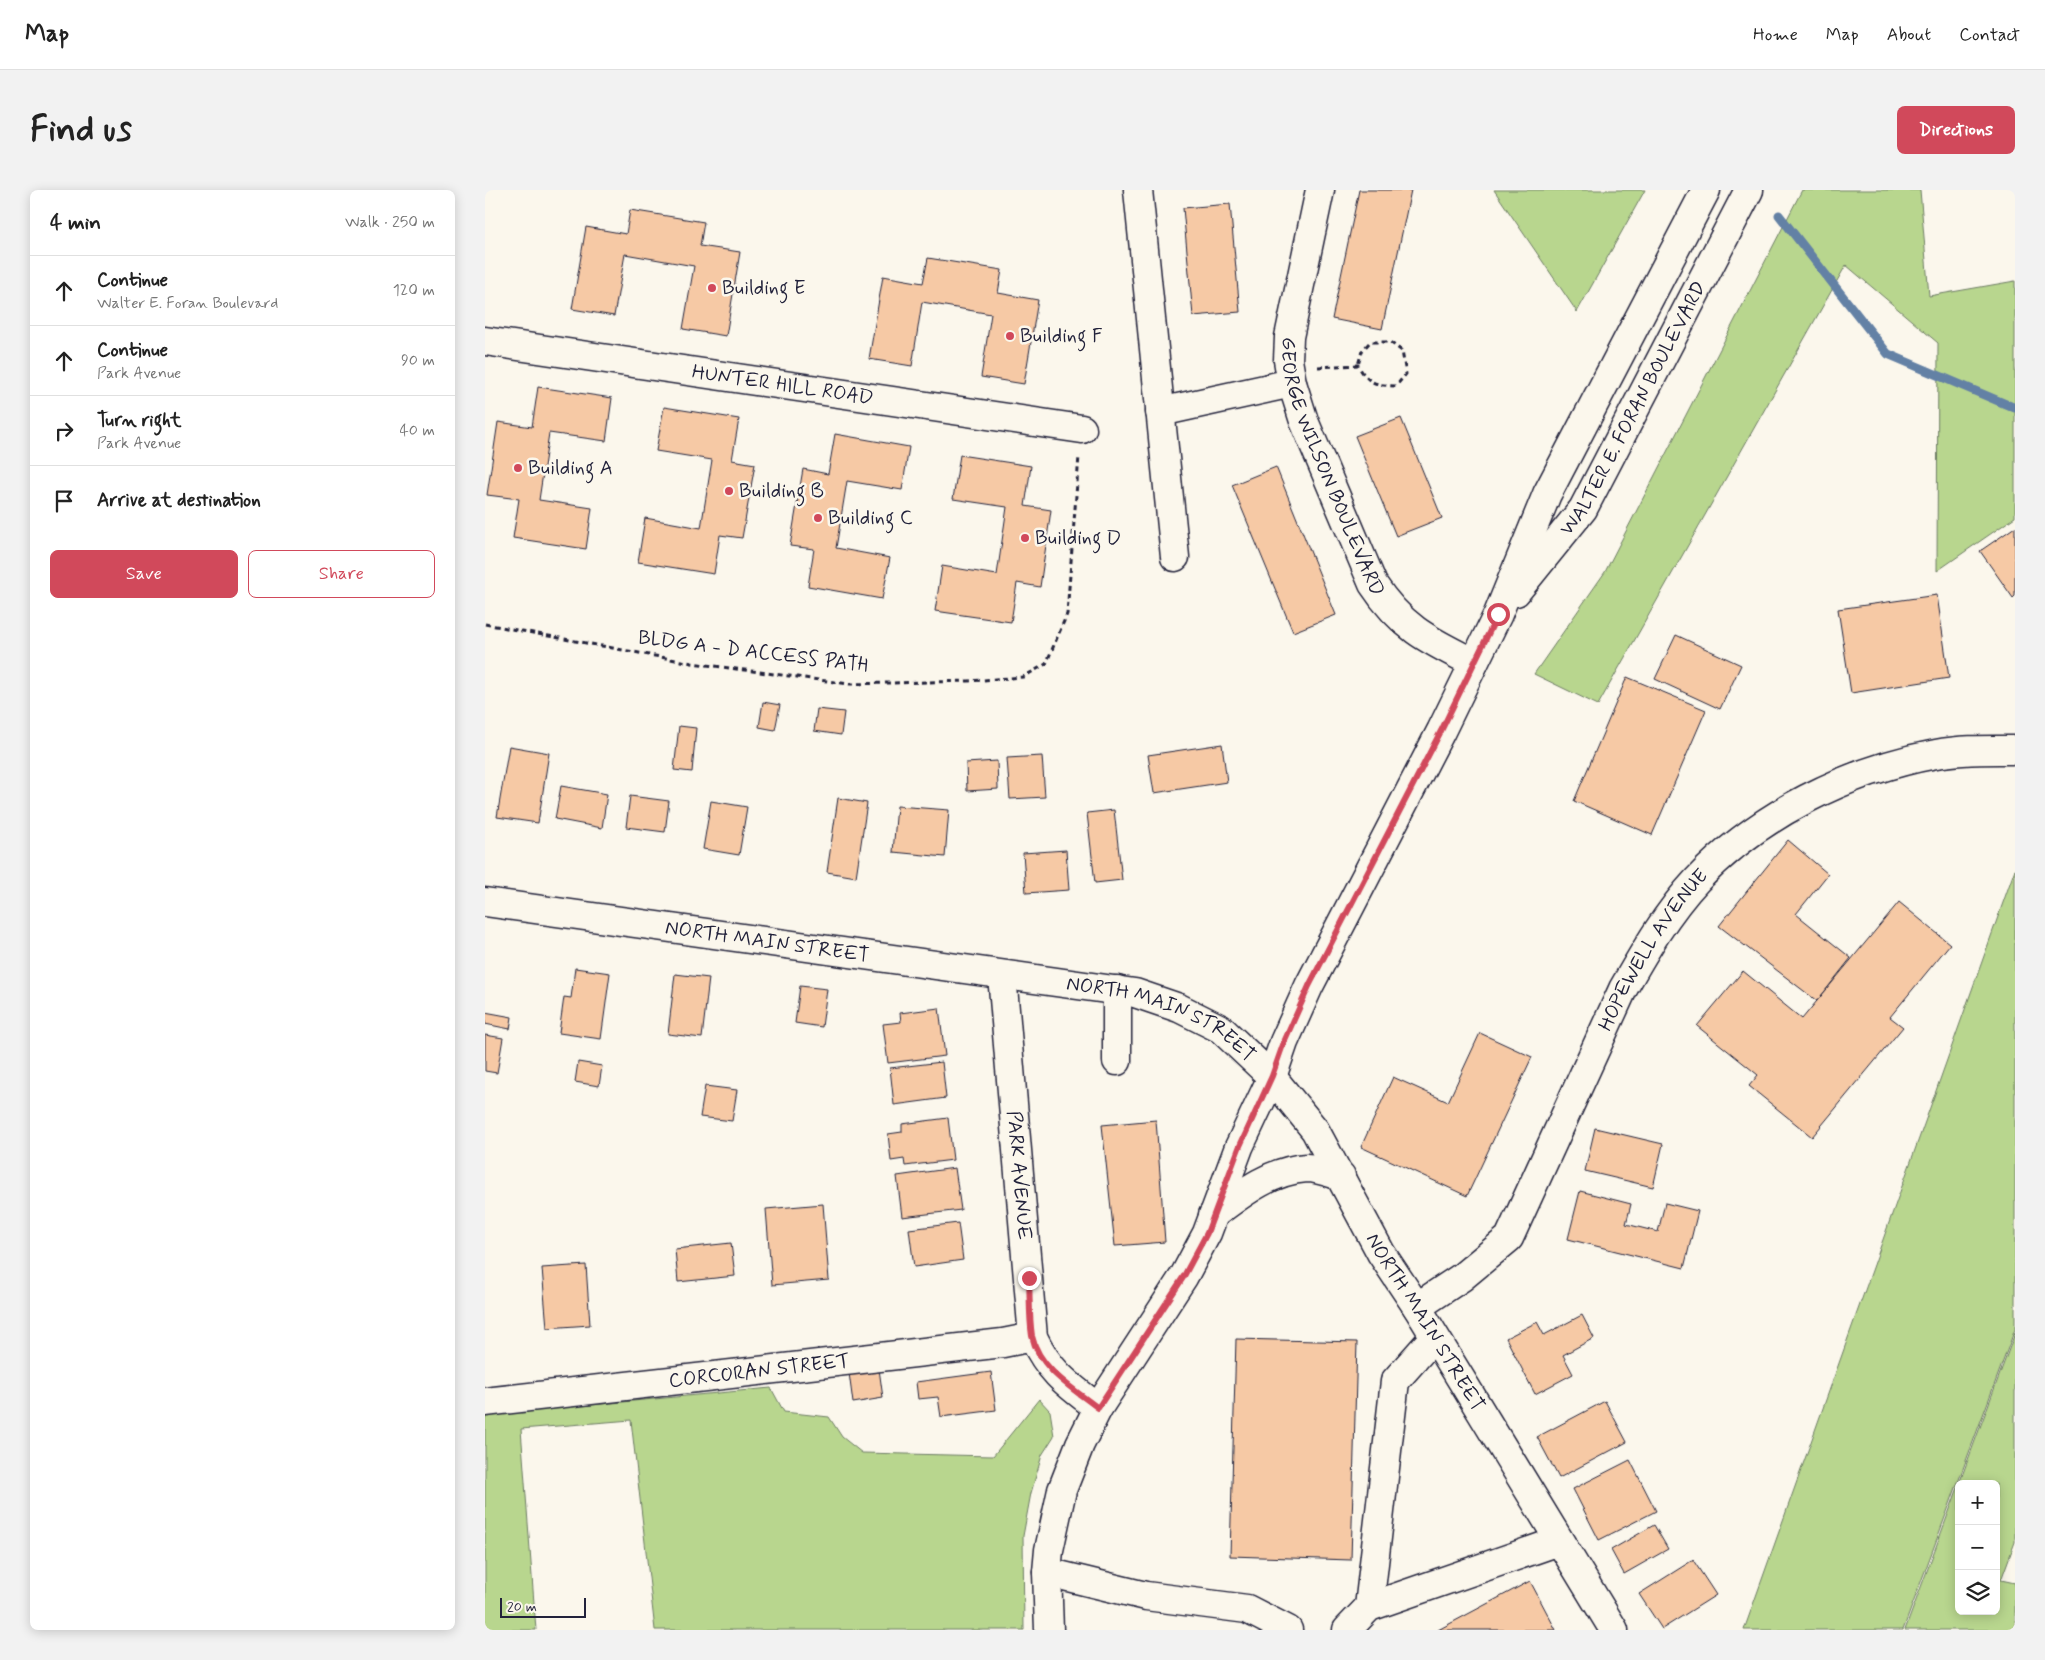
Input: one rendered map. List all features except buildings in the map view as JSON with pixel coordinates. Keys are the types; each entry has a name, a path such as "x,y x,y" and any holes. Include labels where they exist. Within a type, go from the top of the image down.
{"street":[{"path":"1138,190 1175,557"},
{"name":"GEORGE WILSON BOULEVARD","path":"1320,190 1289,337 1288,360 1302,375 1304,421 1369,575 1387,606 1407,626 1427,640 1474,663"},
{"name":"WALTER E. FORAN BOULEVARD","path":"1272,1076 1284,1042 1309,986 1441,731 1498,614 1547,494 1706,190"},
{"name":"WALTER E. FORAN BOULEVARD","path":"1498,614 1583,509 1749,190"},
{"name":"HUNTER HILL ROAD","path":"485,341 1082,430"},
{"path":"1160,412 1302,375"},
{"name":"HOPEWELL AVENUE","path":"1417,1306 1462,1276 1509,1238 1623,989 1670,914 1697,880 1767,822 1850,779 1936,754 1978,750 2015,750"},
{"name":"NORTH MAIN STREET","path":"485,902 1135,993 1179,1008 1221,1029 1272,1076 1315,1130 1381,1253 1417,1306 1614,1630"},
{"name":"PARK AVENUE","path":"1002,975 1033,1336 1042,1358 1057,1376 1098,1408"},
{"path":"1117,990 1117,1061"},
{"path":"1049,1630 1047,1572 1049,1550 1062,1490 1080,1444 1098,1408 1184,1276 1207,1233 1239,1148 1272,1076"},
{"path":"1213,1215 1249,1188 1279,1174 1308,1168 1341,1176"},
{"name":"CORCORAN STREET","path":"485,1402 1003,1343 1033,1336"},
{"path":"1369,1607 1395,1381 1434,1336"},
{"path":"1347,1630 1369,1607 1559,1541"},
{"path":"1047,1572 1145,1596 1247,1609 1288,1630"}],"path":[{"path":"1371,342 1391,342 1403,351 1406,374 1396,386 1378,385 1364,377 1358,365 1362,351 1371,342"},
{"path":"1302,375 1358,365"},
{"name":"BLDG A - D ACCESS PATH","path":"485,624 692,663 849,684 969,681 1023,677 1046,664 1067,614 1082,430"}],"green space":[{"path":"1494,190 1645,190 1577,312"},
{"path":"1802,190 1920,190 1929,296 2015,281 2015,517 1937,571 1938,343 1846,265 1598,705 1534,674 1605,572"},
{"path":"2015,869 2015,1329 1959,1480 1955,1480 1955,1490 1903,1630 1744,1630"},
{"path":"2015,1333 2015,1542 2001,1580 2015,1583 2015,1630 1905,1630 1955,1496 1955,1615 2000,1615 2000,1480 1960,1480"},
{"path":"771,1388 784,1412 829,1417 842,1437 862,1453 993,1456 1039,1399 1050,1411 1054,1436 1042,1455 1031,1493 1023,1536 1024,1630 655,1630 631,1420 521,1429 536,1630 485,1630 485,1415"}],"waterway":[{"path":"1779,215 1888,354 2015,408"}],"place":[{"name":"Building E","path":"712,288"},
{"name":"Building F","path":"1010,336"},
{"name":"Building A","path":"518,468"},
{"name":"Building B","path":"729,491"},
{"name":"Building C","path":"818,518"},
{"name":"Building D","path":"1025,538"}],"route":[{"path":"1029,1278 1033,1336 1042,1358 1057,1376 1098,1408 1184,1276 1207,1233 1239,1148 1272,1076 1284,1042 1309,986 1441,731 1498,614"}]}
